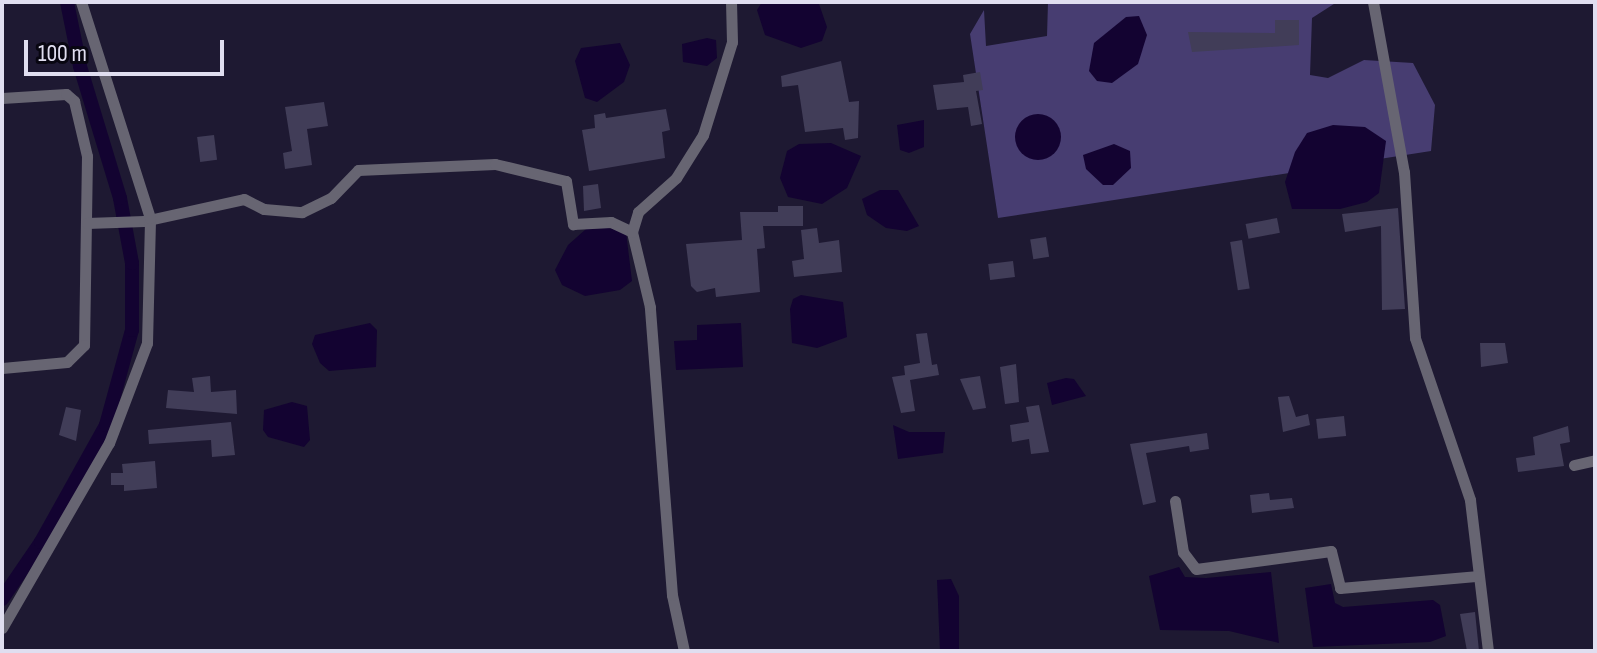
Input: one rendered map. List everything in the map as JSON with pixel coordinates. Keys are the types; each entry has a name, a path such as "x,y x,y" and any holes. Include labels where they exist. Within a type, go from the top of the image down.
{"street":[{"path":"2,628 109,443 147,343 147,219 81,2"},
{"path":"684,651 672,595 650,307 632,232 638,212 676,178 703,135 732,42 731,2"},
{"path":"1373,2 1404,172 1403,215 1415,338 1470,500 1488,651"},
{"path":"2,98 66,94 74,101 87,156 84,345 67,362 2,368"},
{"path":"87,223 147,219 244,199 264,209 302,212 331,198 358,170 495,164 566,181 573,224 611,222 632,232"},
{"path":"1574,465 1595,460"},
{"path":"1175,501 1183,552 1196,569 1331,551 1340,588 1478,576"}],"shaded area":[{"path":"762,2 819,4 827,27 822,41 801,48 765,35 757,10"},
{"path":"1048,2 1337,2 1312,18 1310,75 1328,78 1364,60 1413,63 1435,105 1431,151 998,218 970,34 984,10 986,46 1047,36"},
{"path":"1139,16 1147,35 1138,64 1112,83 1097,81 1089,71 1094,43 1126,17"},
{"path":"707,38 716,40 717,58 707,66 683,62 682,44"},
{"path":"620,43 630,65 624,82 597,102 585,98 575,61 581,48"},
{"path":"1038,114 1054,121 1061,137 1054,153 1038,160 1022,153 1015,137 1022,121"},
{"path":"924,120 924,147 909,153 900,150 897,125"},
{"path":"1333,125 1365,127 1386,141 1379,193 1367,202 1340,209 1292,209 1285,182 1295,152 1307,133"},
{"path":"831,143 861,156 847,188 822,204 788,197 780,178 787,151 799,144"},
{"path":"1114,144 1130,151 1131,168 1113,185 1103,185 1086,169 1083,155"},
{"path":"880,190 898,190 919,226 907,231 886,228 867,215 862,199"},
{"path":"608,228 626,232 632,281 620,290 585,296 562,285 555,270 568,245 586,229"},
{"path":"801,295 843,302 847,337 817,348 792,343 790,309 793,299"},
{"path":"370,323 377,330 376,367 329,371 320,363 312,344 315,335"},
{"path":"741,323 743,367 676,370 674,341 697,340 697,325"},
{"path":"1074,379 1086,396 1052,405 1047,383"},
{"path":"292,402 307,406 310,440 304,447 268,437 263,430 264,410"},
{"path":"893,425 909,432 945,432 943,453 898,459"},
{"path":"1179,567 1185,577 1271,572 1279,643 1229,631 1160,630 1149,576"},
{"path":"951,579 959,596 959,651 940,651 937,580"},
{"path":"1331,584 1335,603 1343,607 1433,600 1440,605 1446,636 1430,642 1313,647 1305,588"}],"building":[{"path":"1275,20 1299,20 1299,45 1192,52 1188,32 1275,33"},
{"path":"841,61 849,102 859,101 858,138 845,140 843,128 805,132 798,85 782,87 781,76"},
{"path":"980,72 983,90 976,91 982,124 971,126 968,107 937,110 933,85 964,82 963,75"},
{"path":"324,102 328,126 307,129 312,165 285,169 283,153 292,151 285,107"},
{"path":"666,109 670,130 662,132 665,158 589,171 582,130 595,128 594,115 605,113 606,118"},
{"path":"214,135 217,160 200,162 197,137"},
{"path":"598,184 601,208 584,211 583,186"},
{"path":"778,206 803,206 803,226 763,226 765,248 757,249 760,292 716,297 715,288 697,292 691,286 686,244 742,240 740,212 778,212"},
{"path":"1398,208 1405,309 1382,310 1381,226 1345,232 1342,214"},
{"path":"1277,218 1280,233 1248,239 1246,224"},
{"path":"817,228 819,243 839,240 842,272 794,277 792,261 804,259 801,230"},
{"path":"1046,237 1049,257 1033,259 1030,240"},
{"path":"1242,240 1250,288 1238,290 1230,242"},
{"path":"1013,261 1015,277 990,280 988,264"},
{"path":"927,333 932,365 937,364 939,375 910,380 915,411 901,413 892,377 905,375 904,366 920,363 916,334"},
{"path":"1480,343 1505,343 1508,363 1481,367"},
{"path":"1016,364 1019,402 1005,404 1000,367"},
{"path":"210,376 211,392 236,390 237,414 166,408 168,390 194,392 192,378"},
{"path":"980,376 986,408 973,410 960,379"},
{"path":"1289,396 1296,417 1308,414 1310,425 1283,432 1278,397"},
{"path":"1039,405 1049,452 1031,454 1029,439 1012,442 1010,425 1029,422 1026,407"},
{"path":"66,407 81,410 76,441 59,435"},
{"path":"1344,416 1346,436 1318,439 1316,419"},
{"path":"231,422 235,455 212,457 211,440 149,444 148,430"},
{"path":"1568,426 1570,442 1560,444 1564,466 1518,472 1516,458 1535,455 1533,437"},
{"path":"1207,433 1209,449 1190,452 1189,446 1146,453 1156,502 1143,505 1130,444"},
{"path":"155,461 157,488 124,491 124,485 111,485 111,473 123,473 122,464"},
{"path":"1269,493 1270,500 1292,498 1294,508 1252,513 1250,495"},
{"path":"1475,612 1479,651 1467,651 1460,614"}],"waterway":[{"path":"2,599 41,542 106,425 132,330 132,263 120,198 80,66 67,2"}]}
